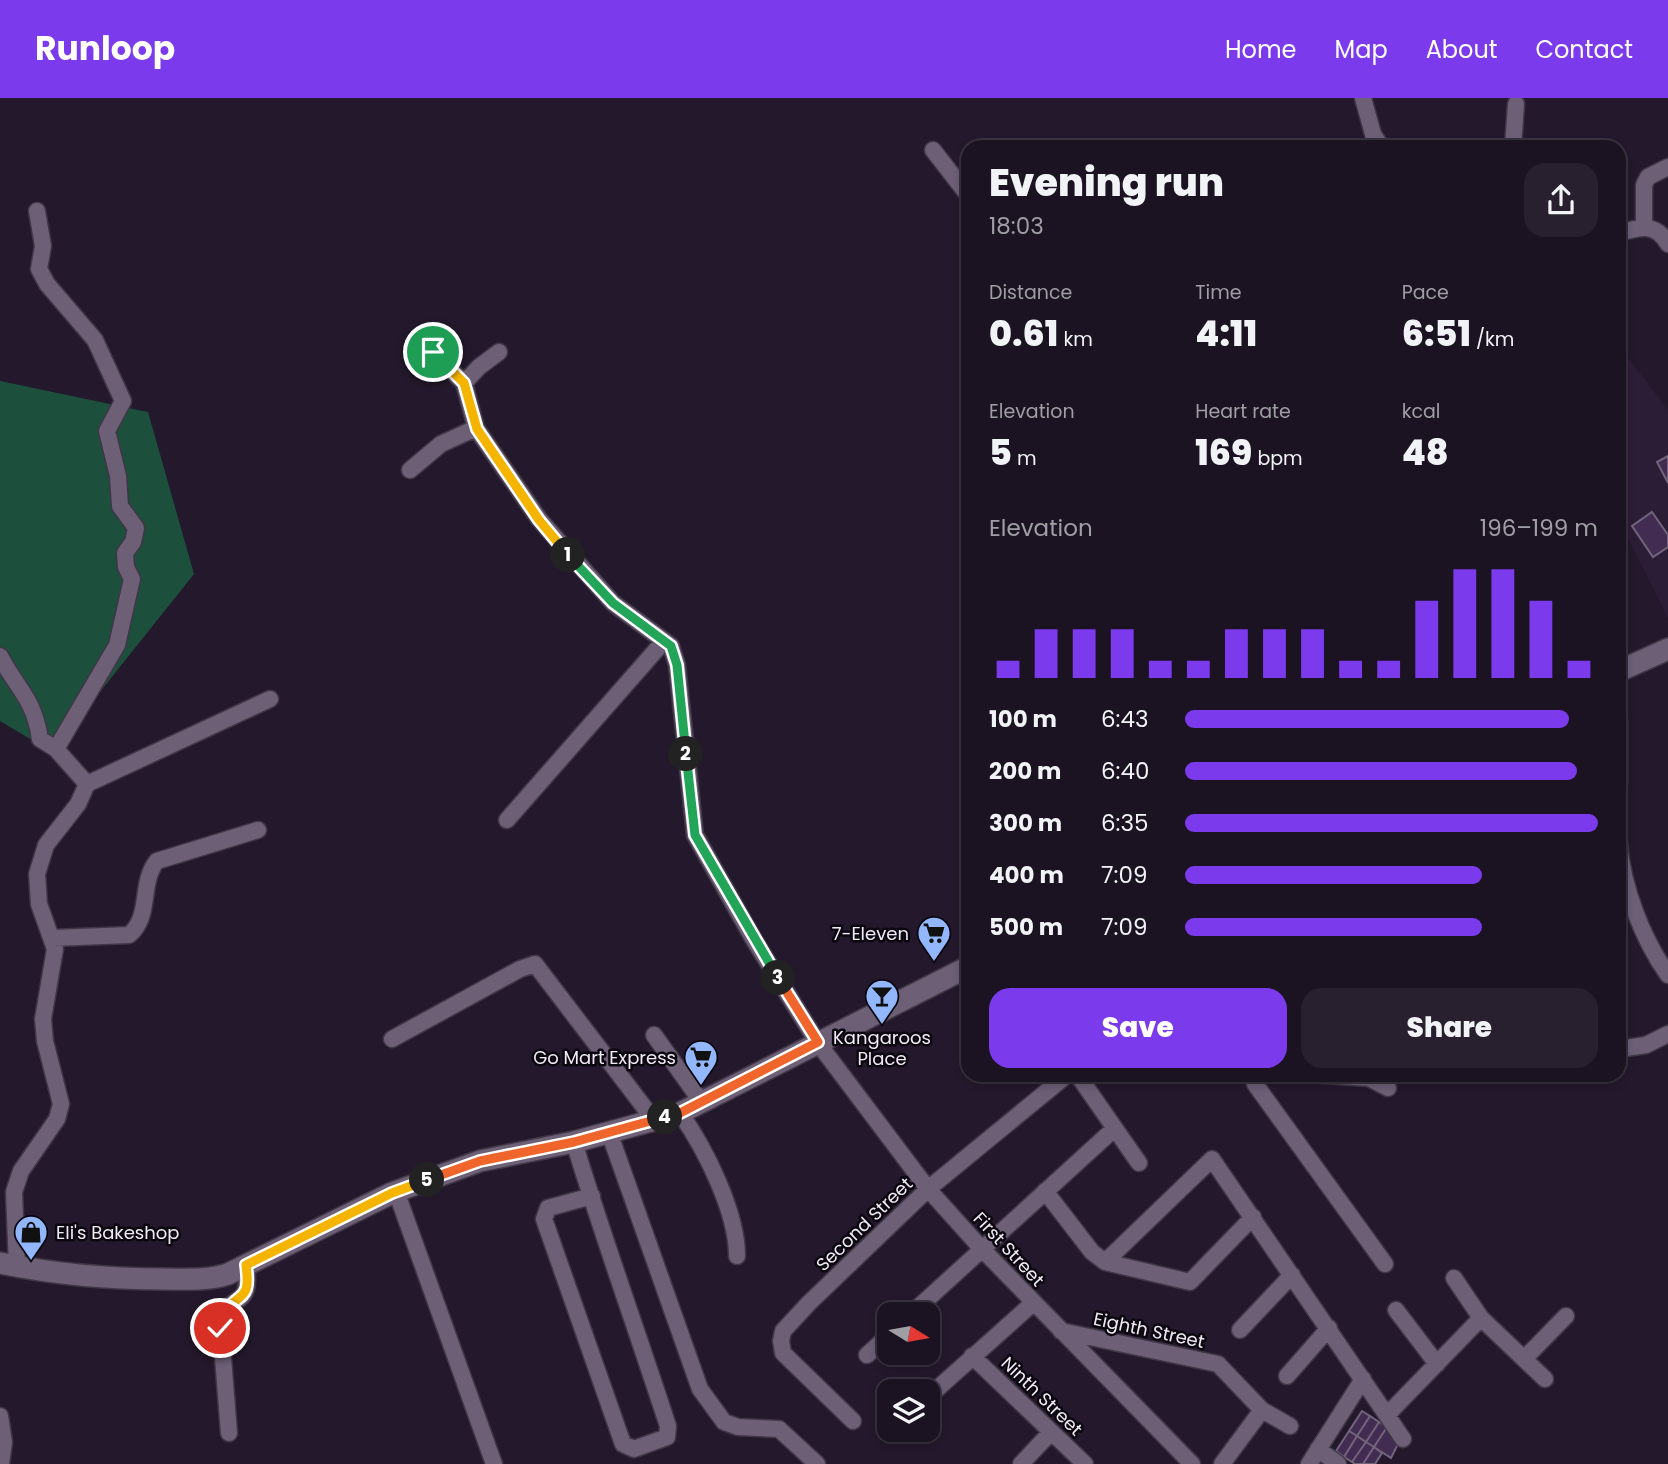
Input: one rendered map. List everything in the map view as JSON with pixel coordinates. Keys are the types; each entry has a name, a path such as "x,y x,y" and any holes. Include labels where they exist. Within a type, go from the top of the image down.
{"street":[{"path":"1363,98 1377,140"},
{"path":"1513,140 1516,104"},
{"path":"933,150 961,186"},
{"path":"1644,226 1644,186 1648,177 1668,167"},
{"path":"37,211 43,246 39,269 47,284 95,340 123,401 107,431 118,476 120,506 136,528 133,542 125,553 126,567 132,579 117,645 56,749"},
{"path":"1626,231 1644,226 1655,229 1668,244"},
{"path":"433,352 464,383 477,429 539,520 580,570 613,603 664,641 507,820"},
{"path":"464,383 499,352"},
{"path":"410,470 441,444 477,429"},
{"name":"First Street","path":"664,641 671,646 677,665 695,835 754,940 818,1042 928,1189 1033,1303 1192,1464"},
{"path":"1626,668 1668,649"},
{"path":"0,656 25,691 37,715 40,739 56,749 87,784"},
{"path":"270,699 87,784 78,804 46,845 37,874 39,904 53,938 54,966 45,1005 43,1030 60,1096 60,1112 21,1171 14,1192 8,1265 119,1279 213,1279 396,1191 480,1161 574,1142 680,1113 961,970"},
{"path":"53,938 129,935 141,922 150,873 157,861 258,831"},
{"path":"1626,878 1643,930 1667,971"},
{"path":"392,1039 520,969 535,964 654,1120"},
{"path":"1626,1048 1646,1045 1668,1034"},
{"path":"654,1035 701,1101"},
{"name":"Second Street","path":"853,1421 783,1353 783,1331 928,1189 1058,1082"},
{"path":"1082,1082 1139,1163"},
{"path":"1255,1082 1385,1264"},
{"path":"1377,1082 1388,1088"},
{"path":"680,1113 701,1142 713,1169 733,1229 737,1256"},
{"path":"924,1302 1114,1129"},
{"path":"609,1132 700,1389 724,1422 738,1427 779,1429 817,1464"},
{"path":"574,1142 592,1196 668,1426 667,1437 634,1449 624,1444 544,1220 548,1208 592,1196"},
{"path":"1105,1262 1212,1159 1404,1439"},
{"path":"396,1191 494,1464"},
{"path":"1045,1191 1092,1252 1105,1262 1190,1283 1253,1217"},
{"path":"229,1433 220,1320 226,1310 245,1296 248,1289 246,1265"},
{"path":"1240,1330 1292,1275"},
{"path":"1454,1278 1481,1318 1545,1379"},
{"path":"940,1386 1033,1303"},
{"path":"1396,1310 1437,1364"},
{"path":"1524,1359 1566,1316"},
{"path":"1387,1415 1481,1318"},
{"path":"1287,1376 1329,1328"},
{"name":"Eighth Street","path":"1060,1331 1218,1364 1262,1410 1290,1426"},
{"path":"867,1356 877,1346"},
{"name":"Ninth Street","path":"972,1356 1085,1464"},
{"path":"1309,1464 1363,1379"},
{"path":"1222,1464 1262,1410"},
{"path":"0,1416 4,1442 1,1464"},
{"path":"1021,1464 1051,1432"},
{"path":"1318,1449 1338,1464"}],"shaded area":[{"path":"1626,355 1668,410 1668,618 1626,534"}],"green space":[{"path":"0,381 148,412 194,574 52,752 0,721"}],"building":[{"path":"1668,456 1668,483 1657,462"},
{"path":"1652,512 1668,535 1668,547 1653,557 1632,526"},
{"path":"1362,1411 1370,1416 1357,1436 1349,1431"},
{"path":"1370,1416 1379,1422 1366,1442 1357,1436"},
{"path":"1379,1422 1387,1427 1374,1447 1366,1442"},
{"path":"1387,1427 1400,1440 1391,1458 1374,1447"},
{"path":"1349,1431 1357,1436 1344,1457 1336,1451"},
{"path":"1357,1436 1366,1442 1352,1462 1344,1457"},
{"path":"1366,1442 1374,1447 1363,1464 1355,1464 1352,1462"},
{"path":"1374,1447 1382,1453 1375,1464 1363,1464"}],"place":[{"name":"7-Eleven","path":"934,963"},
{"name":"Kangaroos Place","path":"882,1026"},
{"name":"Go Mart Express","path":"701,1087"},
{"name":"Eli's Bakeshop","path":"31,1262"}],"route":[{"path":"220,1328 222,1314 245,1296 248,1289 246,1265 392,1193 480,1161 574,1142 680,1113 818,1042 754,940 695,835 677,665 671,646 613,603 580,570 539,520 477,429 464,383 433,352"}]}
